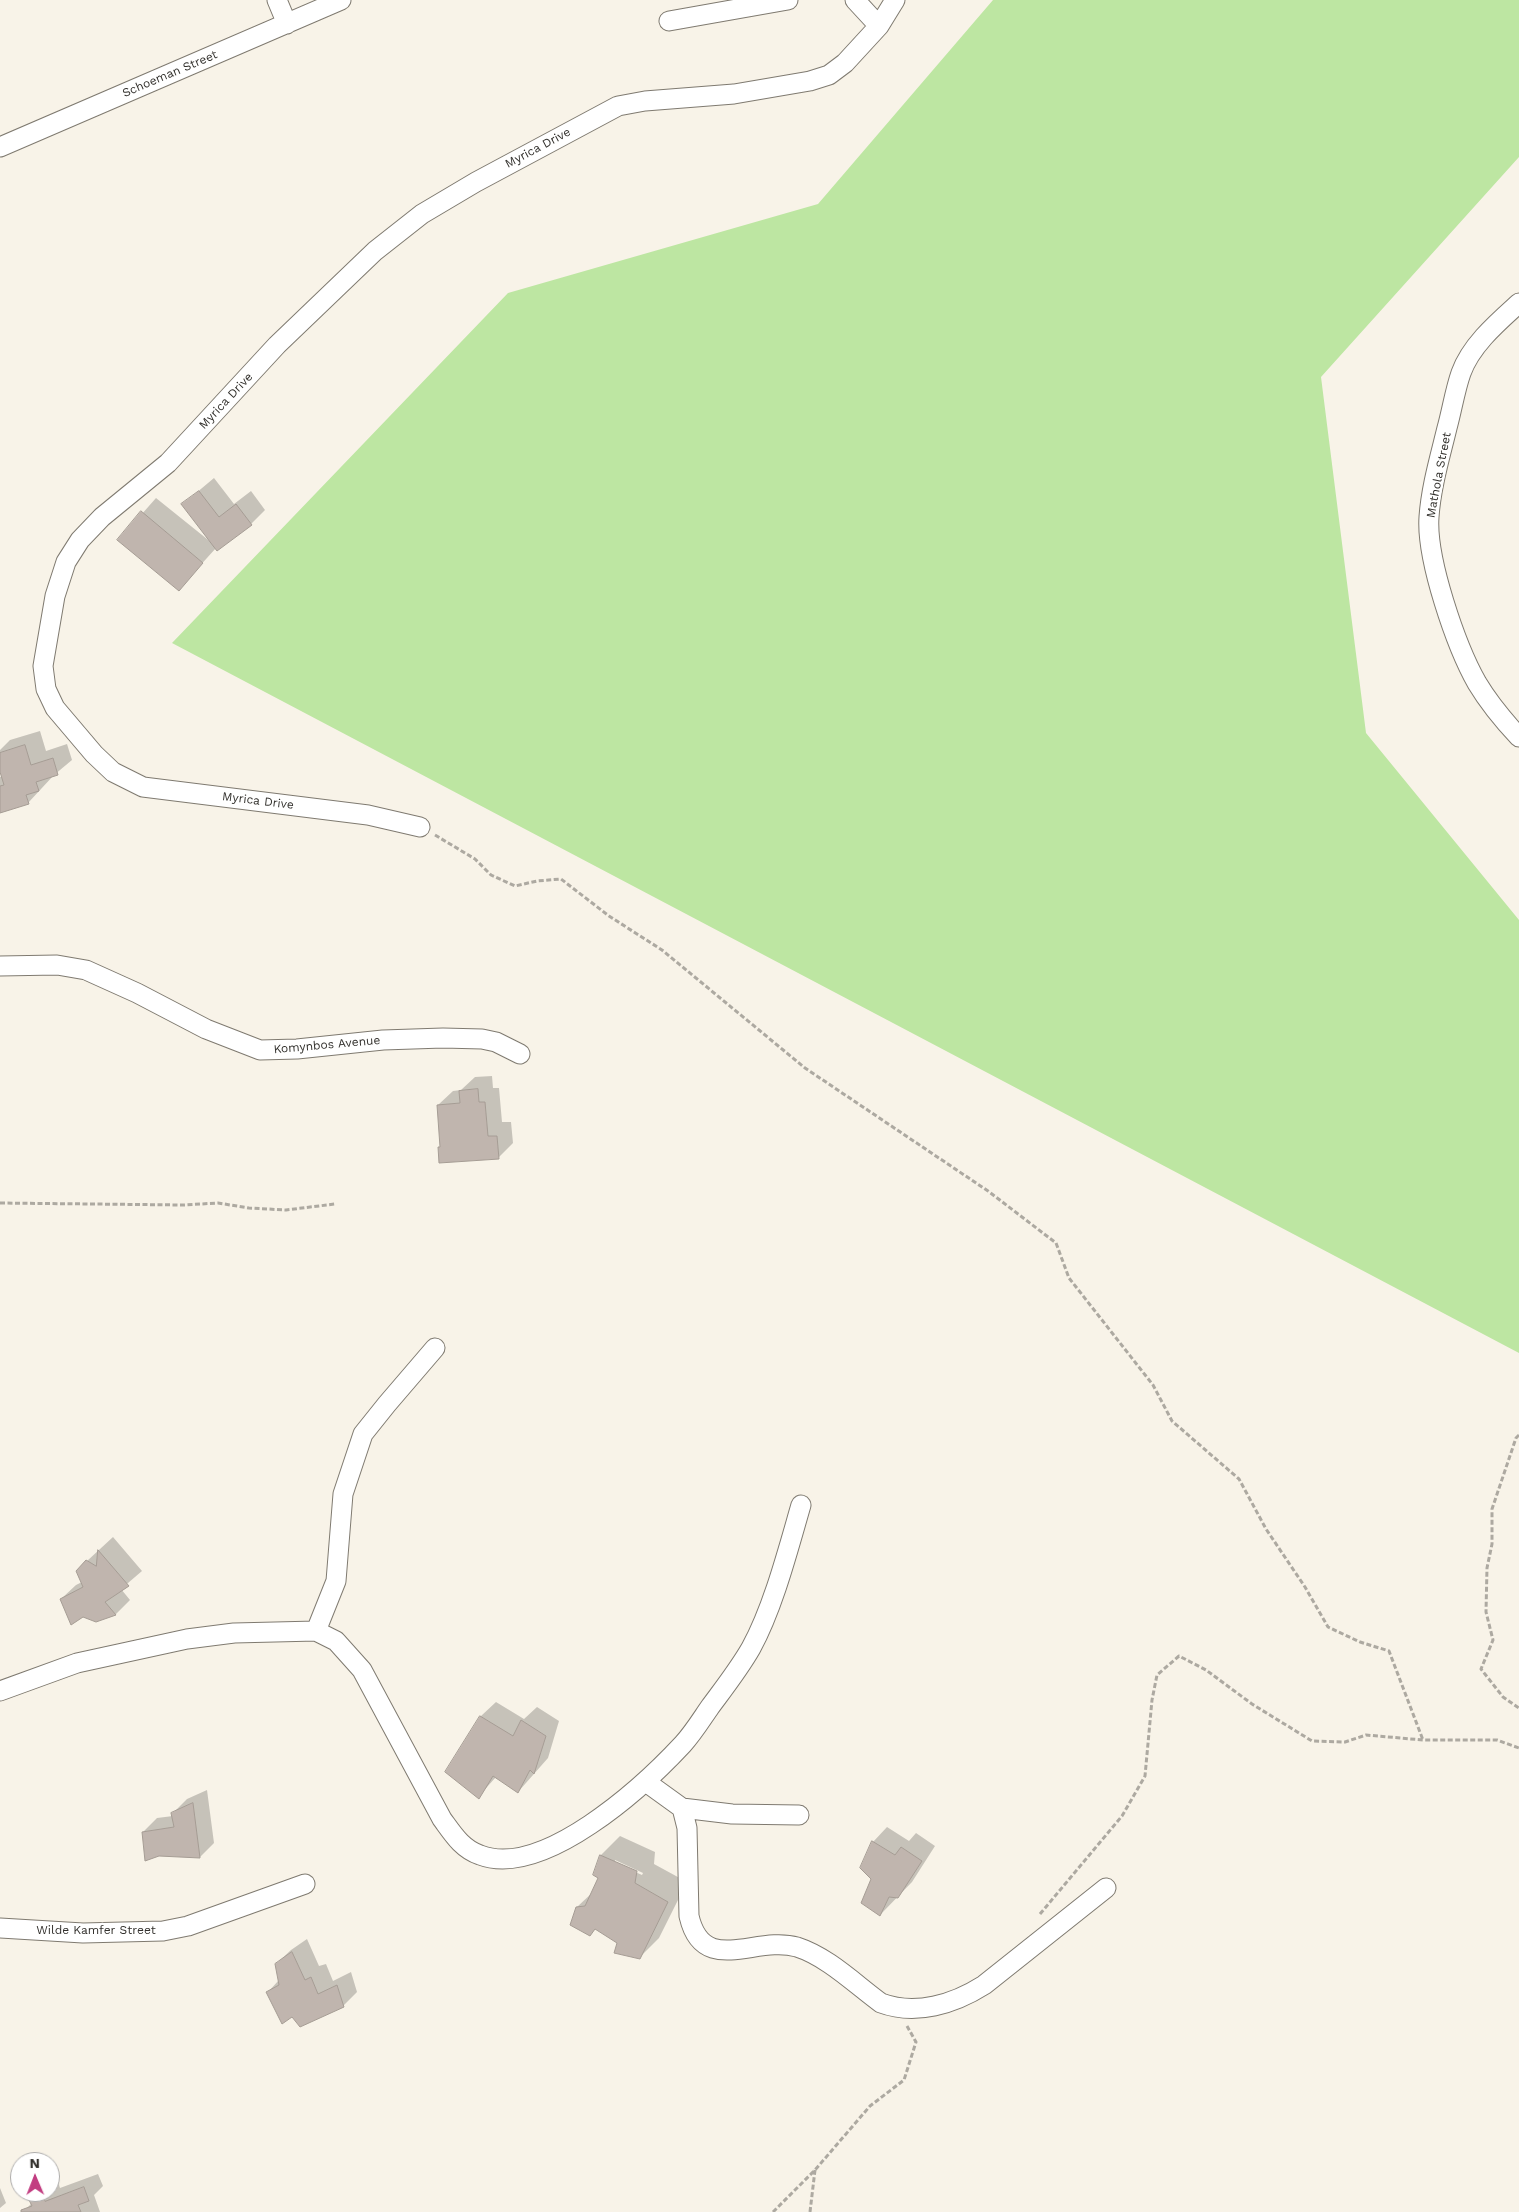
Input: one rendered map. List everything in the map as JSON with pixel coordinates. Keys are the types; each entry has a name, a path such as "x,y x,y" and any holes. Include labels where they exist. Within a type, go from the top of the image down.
{"street":[{"path":"277,0 287,24"},
{"name":"Schoeman Street","path":"0,147 340,0"},
{"path":"669,21 788,0"},
{"path":"855,0 879,26"},
{"name":"Myrica Drive","path":"420,826 359,814 143,787 113,772 94,754 54,708 46,689 43,666 55,596 66,562 80,540 91,528 168,463 284,338 374,251 422,214 476,182 618,106 645,101 734,94 810,81 829,75 845,63 879,26 895,0"},
{"name":"Mathola Street","path":"1519,303 1498,322 1473,352 1462,372 1439,458 1429,518 1435,568 1454,630 1477,683 1502,719 1519,737"},
{"name":"Komynbos Avenue","path":"0,966 57,965 72,966 86,970 137,993 206,1029 260,1050 297,1049 383,1040 443,1038 482,1039 496,1042 520,1054"},
{"path":"316,1631 336,1580 343,1494 363,1434 386,1404 436,1348"},
{"path":"0,1691 77,1663 187,1639 234,1633 316,1631 336,1641 362,1670 442,1819 458,1840 469,1850 481,1856 500,1859 520,1858 541,1852 576,1834 646,1782 685,1742 752,1647 787,1554 801,1505"},
{"path":"646,1782 682,1808 732,1814 799,1815"},
{"path":"682,1808 687,1828 689,1916 692,1929 698,1940 709,1948 721,1950 775,1945 798,1948 825,1961 880,2003 898,2008 935,2007 967,1996 984,1985 1106,1888"},
{"name":"Wilde Kamfer Street","path":"0,1928 83,1933 163,1931 188,1926 305,1884"}],"path":[{"path":"420,826 475,859 491,875 515,886 537,881 561,879 609,916 662,950 805,1068 988,1192 1056,1243 1069,1278 1153,1385 1172,1421 1239,1480 1266,1529 1305,1587 1328,1627 1360,1642 1389,1651 1423,1740"},
{"path":"0,1203 184,1205 218,1203 249,1208 286,1210 335,1204"},
{"path":"1519,1435 1516,1438 1492,1508 1492,1544 1487,1568 1486,1612 1493,1640 1481,1669 1503,1697 1519,1708"},
{"path":"1036,1922 1122,1816 1145,1776 1152,1700 1157,1675 1179,1656 1206,1670 1252,1704 1312,1740 1345,1742 1366,1734 1423,1740 1497,1740 1519,1748"},
{"path":"773,2212 815,2170 870,2106 904,2080 916,2042 898,2008"},
{"path":"810,2212 815,2170"}],"green space":[{"path":"993,0 1519,0 1519,157 1321,377 1366,733 1519,920 1519,1353 172,643 508,293 818,204"}],"building":[{"path":"199,491 219,517 236,504 252,525 217,551 181,504"},
{"path":"141,511 203,563 179,591 117,540"},
{"path":"25,745 31,765 53,758 58,775 36,782 39,791 26,795 29,804 0,813 0,786 4,785 0,772 0,753"},
{"path":"478,1089 479,1102 485,1102 488,1136 497,1136 499,1159 439,1163 438,1147 440,1147 437,1105 460,1103 459,1091"},
{"path":"98,1550 129,1586 105,1602 116,1615 96,1622 83,1617 71,1625 60,1599 83,1587 76,1571 86,1560 96,1566"},
{"path":"480,1716 513,1736 521,1720 546,1736 534,1774 530,1770 518,1793 493,1776 479,1799 445,1772"},
{"path":"193,1803 200,1858 159,1856 145,1861 142,1832 174,1827 171,1813"},
{"path":"872,1841 895,1855 901,1847 922,1861 898,1898 889,1897 880,1916 861,1903 871,1879 860,1868"},
{"path":"600,1855 637,1871 635,1883 668,1902 640,1959 614,1953 617,1943 595,1929 590,1936 570,1925 576,1907 585,1906 598,1878 593,1875"},
{"path":"292,1952 305,1980 311,1977 318,1994 337,1985 344,2007 300,2027 292,2017 282,2024 266,1992 279,1985 275,1964"},
{"path":"84,2187 89,2201 78,2205 81,2212 21,2212 21,2210 32,2206 30,2202 60,2202 60,2196"}]}
